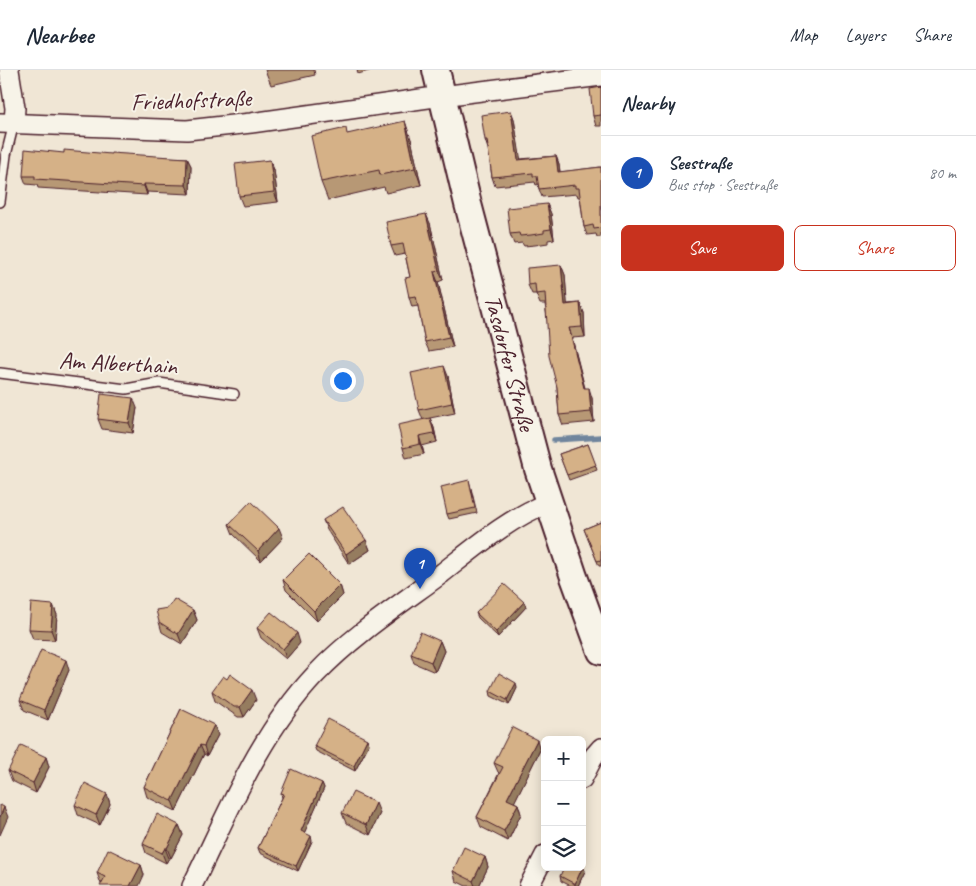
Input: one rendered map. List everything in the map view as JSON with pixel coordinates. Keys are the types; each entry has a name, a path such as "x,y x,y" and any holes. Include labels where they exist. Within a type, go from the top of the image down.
{"main road":[{"name":"Tasdorfer Straße","path":"436,70 468,204 548,503 601,651"}],"street":[{"path":"7,123 15,108 9,70"},
{"name":"Friedhofstraße","path":"7,123 188,130 601,76"},
{"path":"192,886 256,756 277,722 317,673 355,639 453,564 524,513 548,503"},
{"path":"586,771 594,756 601,748"},
{"path":"529,886 541,863"}],"lane":[{"path":"0,202 6,155 7,123"},
{"name":"Am Alberthain","path":"0,373 126,389 159,383 234,394"}],"building":[{"path":"601,87 601,115 593,116 590,89"},
{"path":"511,111 518,160 556,156 558,172 601,167 601,228 594,229 593,225 584,227 579,188 575,188 575,185 539,189 537,176 533,176 533,173 492,177 487,140 485,140 481,115"},
{"path":"405,121 415,168 380,175 379,170 321,182 311,136 346,128 347,134"},
{"path":"25,149 64,153 64,150 187,158 186,185 144,184 144,186 35,179 35,176 23,176"},
{"path":"270,160 274,192 239,196 235,164"},
{"path":"547,204 551,229 544,230 544,233 531,235 520,236 519,233 510,234 507,208"},
{"path":"426,214 439,271 434,272 449,337 425,342 416,296 409,297 405,278 410,277 403,244 391,246 386,222"},
{"path":"561,265 565,305 580,303 582,327 569,328 584,388 589,388 591,412 559,415 557,387 549,356 545,293 536,294 535,284 528,285 527,268"},
{"path":"444,366 452,403 419,410 411,373"},
{"path":"101,394 133,398 129,423 98,419"},
{"path":"430,418 434,433 419,436 420,444 403,448 398,425"},
{"path":"588,444 596,465 567,475 559,454"},
{"path":"469,480 475,508 447,514 441,487"},
{"path":"251,501 279,528 258,551 229,524"},
{"path":"343,507 366,540 346,554 323,520"},
{"path":"601,522 601,560 597,561 584,529"},
{"path":"309,554 340,585 314,611 283,580"},
{"path":"504,584 524,602 496,632 476,613"},
{"path":"174,599 193,610 178,634 159,622 156,610 168,608"},
{"path":"31,603 53,605 51,630 29,629"},
{"path":"271,612 297,633 283,649 257,628"},
{"path":"420,632 440,641 431,662 411,654"},
{"path":"41,650 66,660 44,710 20,700"},
{"path":"499,673 516,683 507,700 490,691"},
{"path":"230,674 252,690 240,707 234,707 212,691 223,676 227,679"},
{"path":"181,709 214,725 204,746 200,745 172,801 144,787"},
{"path":"328,719 367,739 354,766 314,746"},
{"path":"512,727 537,740 507,799 518,804 504,831 477,817 503,767 494,763"},
{"path":"21,745 46,757 33,783 8,771"},
{"path":"291,769 322,783 301,831 311,836 296,866 258,848 284,794 281,793"},
{"path":"85,783 107,794 96,815 75,805"},
{"path":"353,792 376,803 366,825 342,813"},
{"path":"0,805 4,807 0,817"},
{"path":"157,814 179,825 167,848 162,853 143,844"},
{"path":"464,847 485,857 473,881 453,871"},
{"path":"108,849 141,865 130,886 100,886 105,877 97,873"},
{"path":"562,871 581,871 575,884 560,876"}],"waterway":[{"path":"554,440 601,437"}],"place":[{"name":"Seestraße","path":"420,589"}]}
